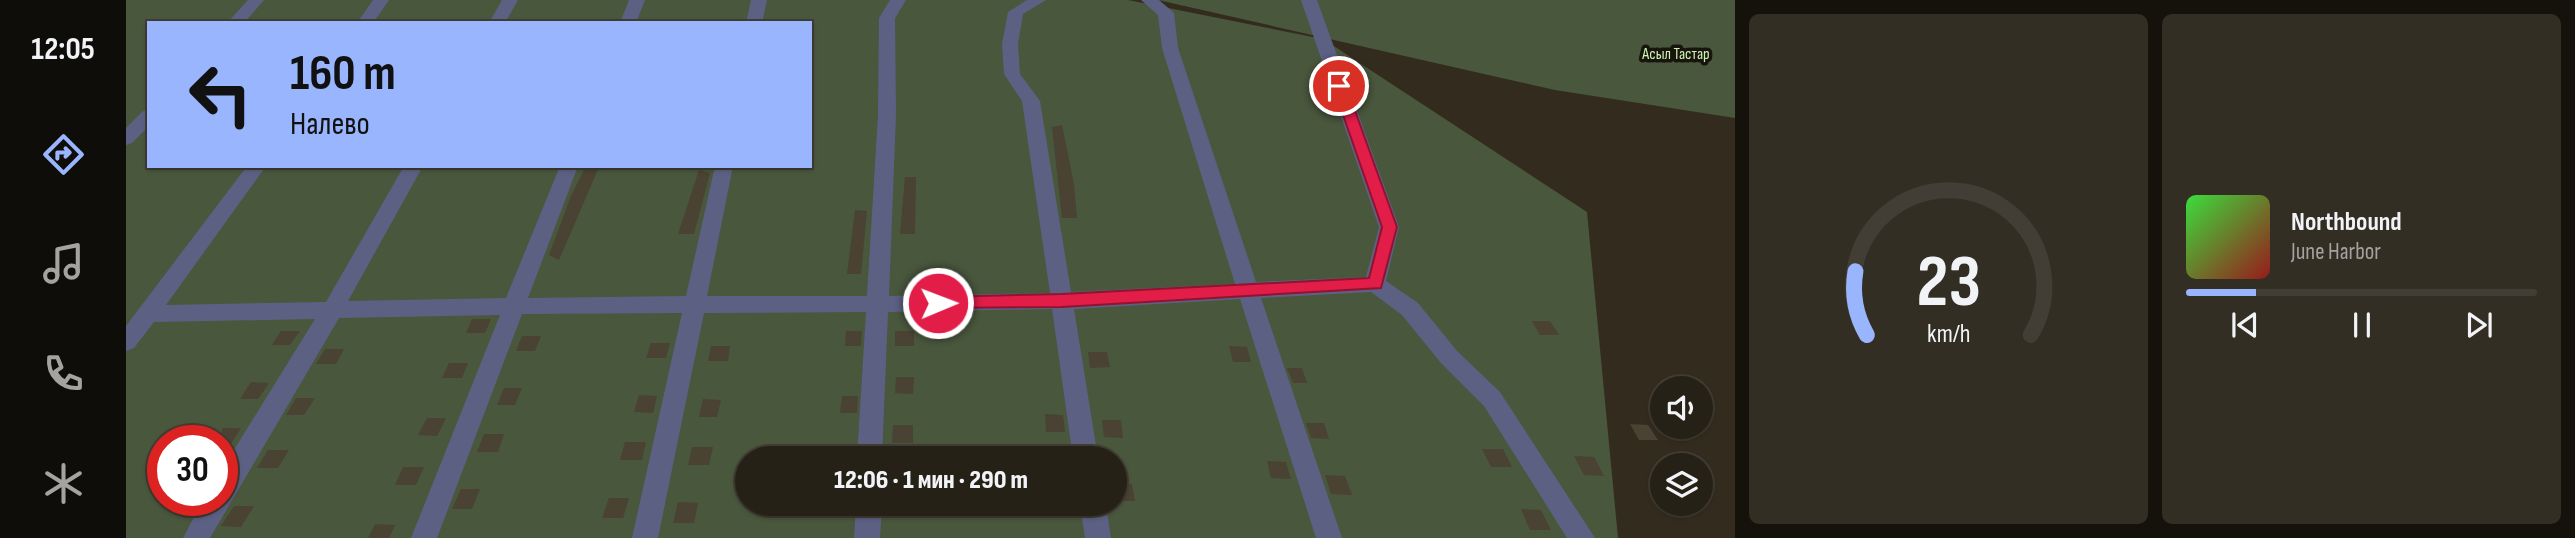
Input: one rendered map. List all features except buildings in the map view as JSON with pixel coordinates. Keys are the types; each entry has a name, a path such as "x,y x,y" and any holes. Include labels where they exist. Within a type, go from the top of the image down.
{"street":[{"path":"237,21 256,0"},
{"path":"366,21 381,0"},
{"path":"498,21 510,0"},
{"path":"629,21 637,0"},
{"path":"754,21 759,0"},
{"path":"870,446 887,115 887,18 898,0"},
{"path":"1038,0 1016,12 1010,44 1012,74 1031,101 1084,446"},
{"path":"1309,0 1389,227 1375,284"},
{"path":"1151,1 1166,13 1170,48 1189,112 1329,538"},
{"path":"126,139 147,117"},
{"path":"126,342 137,313 255,168"},
{"path":"238,466 333,309 413,168"},
{"path":"424,538 480,399 512,306 568,168"},
{"path":"645,538 724,168"},
{"path":"137,313 512,306 1062,301 1375,284 1410,309 1449,357 1492,399 1582,538"},
{"path":"196,538 209,516"},
{"path":"867,538 868,516"},
{"path":"1095,516 1098,538"}],"green space":[{"path":"126,0 1128,0 1323,39 1587,212 1618,538 126,538"},
{"name":"Асыл Тастар","path":"1158,0 1735,0 1735,118 1555,90"}],"route":[{"path":"938,303 1062,301 1375,284 1389,227 1339,86"}]}
